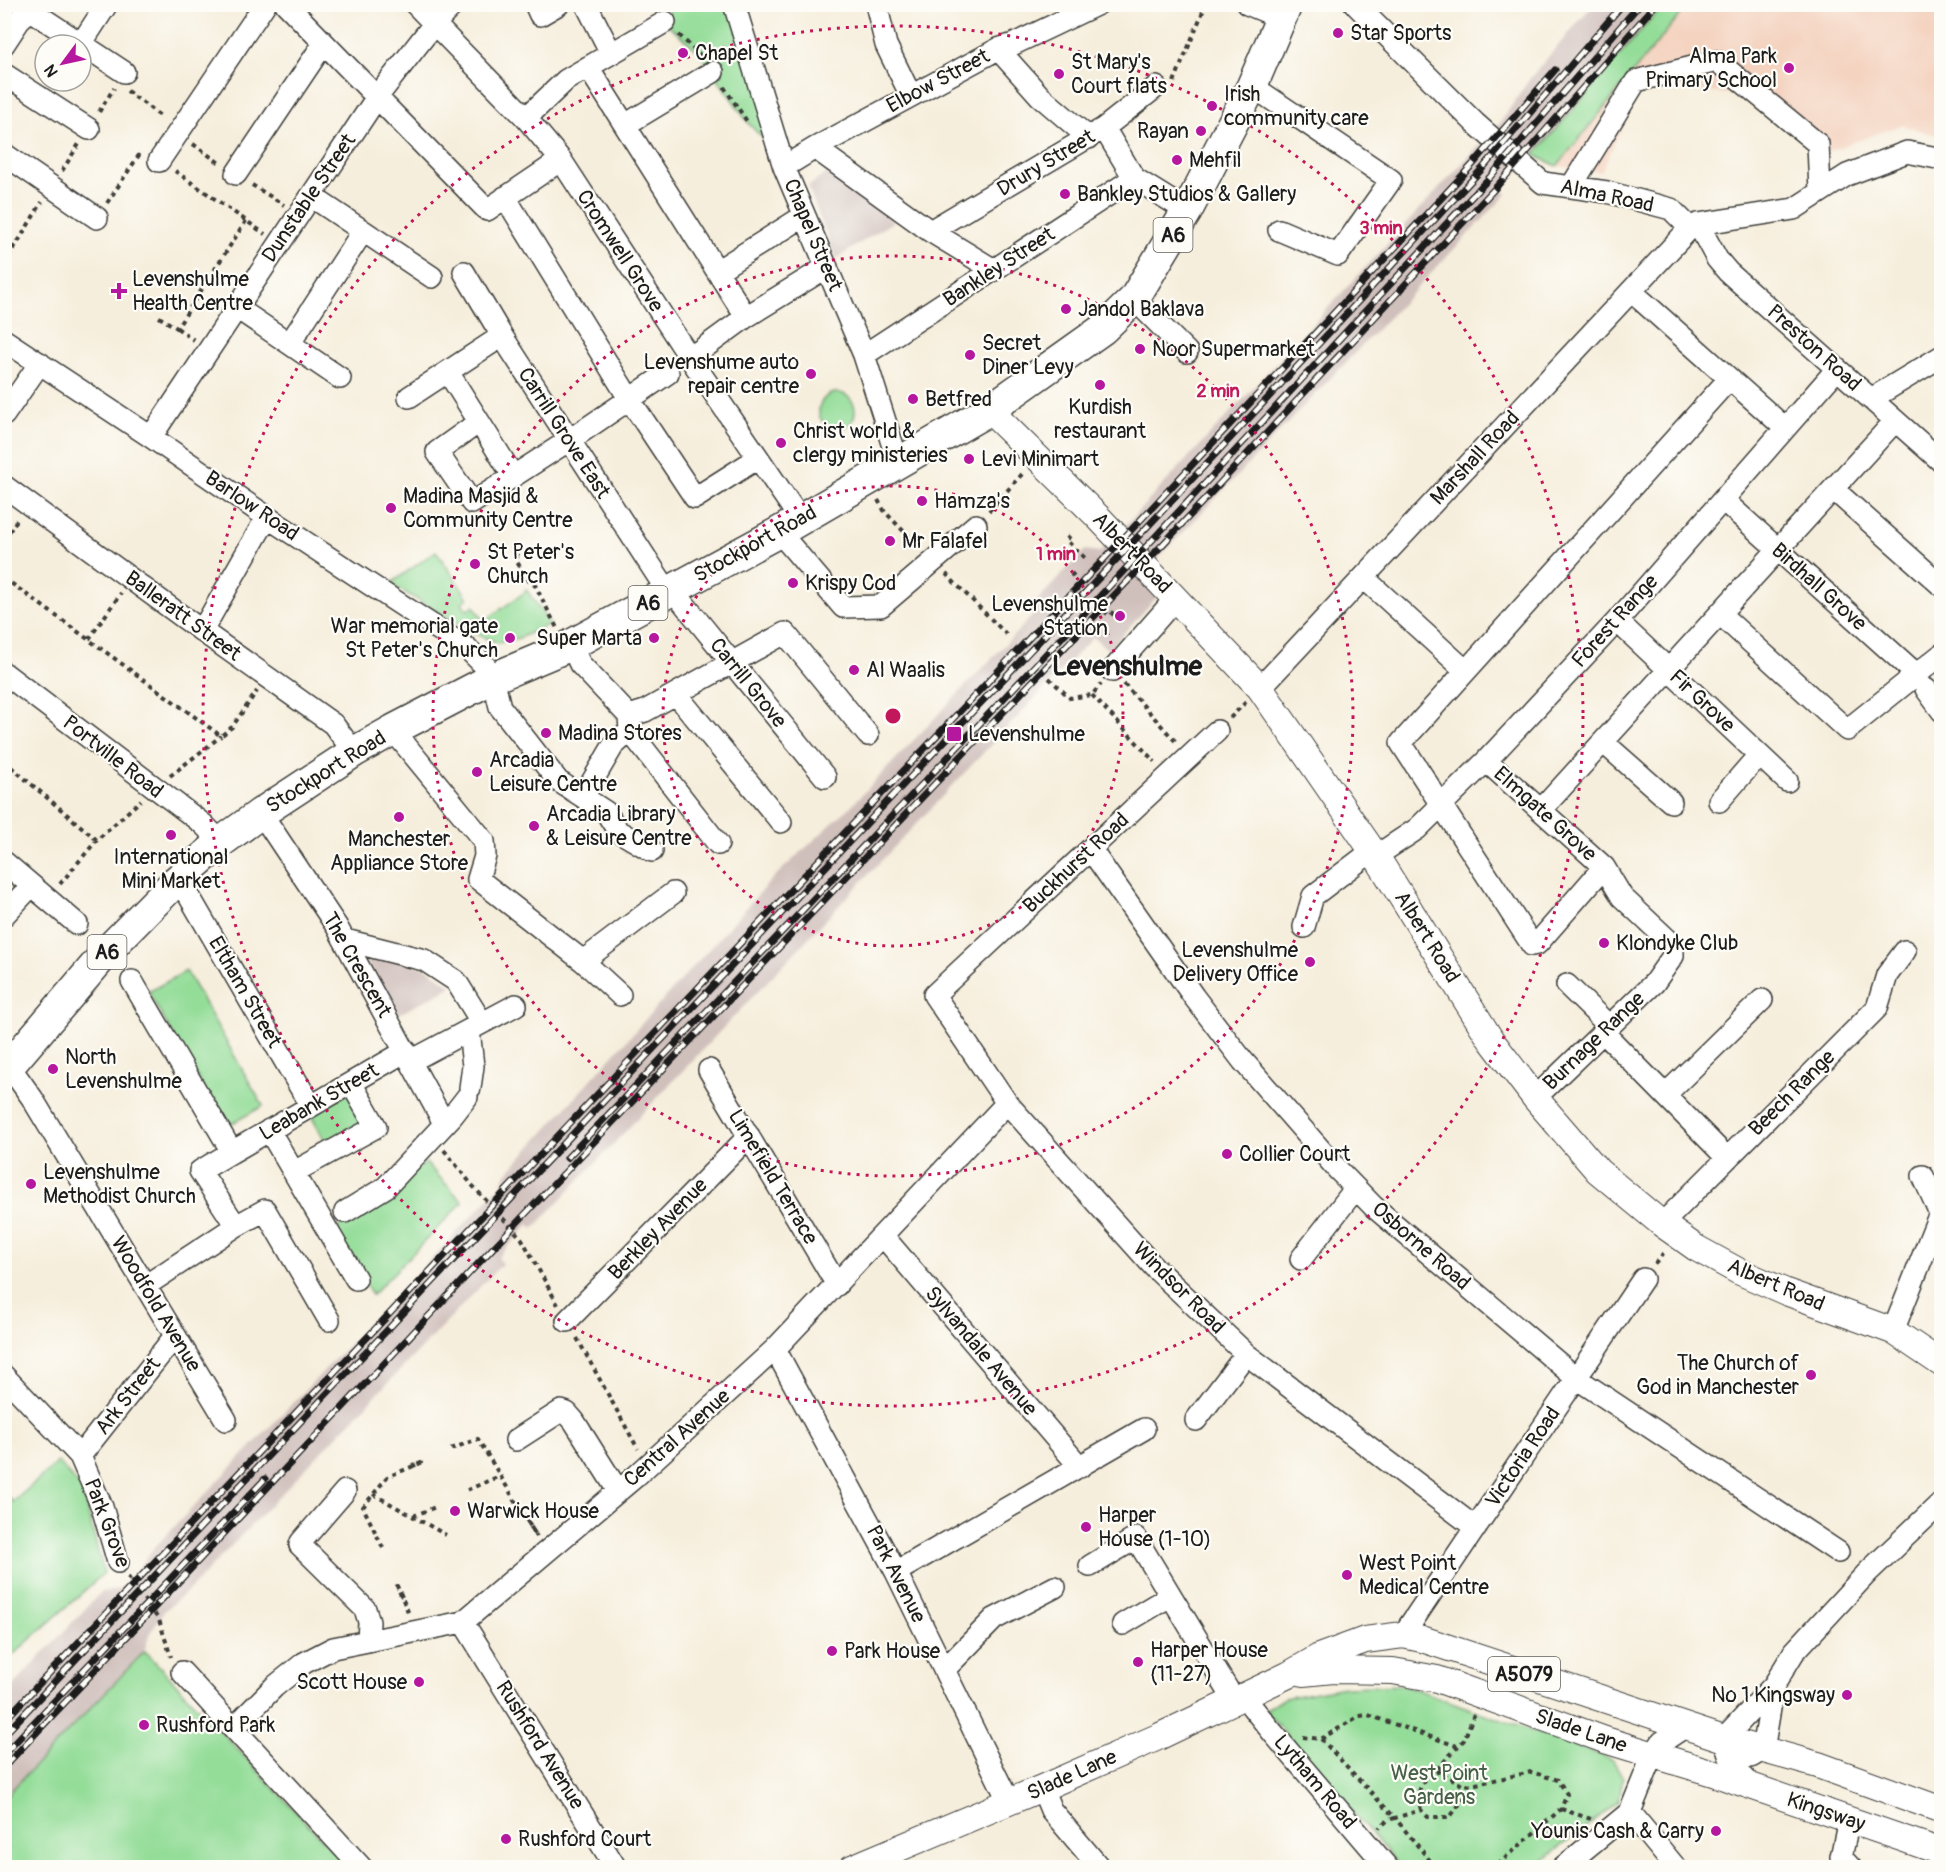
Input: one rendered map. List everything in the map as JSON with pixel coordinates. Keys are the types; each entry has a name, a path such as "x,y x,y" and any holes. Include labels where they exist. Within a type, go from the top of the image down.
{"highway":[{"name":"Stockport Road","path":"7,1070 109,949 176,881 220,842 261,813 354,752 393,730 493,678 569,646 867,481 989,410 1103,329 1134,299 1187,211 1252,86 1284,11"}],"main road":[{"name":"Albert Road","path":"989,410 1176,598 1260,688 1374,853 1491,1040 1535,1098 1598,1171 1696,1248 1738,1271 1786,1292 1893,1331 1941,1364"},
{"name":"Slade Lane","path":"852,1868 1158,1737 1288,1676 1319,1657 1365,1640 1403,1635 1422,1639 1763,1750"},
{"path":"1403,1635 1402,1648 1406,1661 1437,1679"},
{"name":"Slade Lane","path":"1288,1676 1333,1670 1393,1671 1437,1679 1605,1740 1653,1755 1722,1769"},
{"name":"Kingsway","path":"1763,1750 1818,1765 1941,1810"},
{"name":"Kingsway","path":"1722,1769 1753,1787 1941,1852"}],"street":[{"path":"88,33 107,4"},
{"path":"159,160 265,4"},
{"path":"286,4 487,210 561,160"},
{"name":"Cromwell Grove","path":"415,4 526,118 561,160 758,458 790,525 843,607 881,606 933,561"},
{"name":"Dunstable Street","path":"151,437 377,97 434,24 454,4"},
{"path":"535,4 540,15 559,4"},
{"path":"586,4 611,53"},
{"name":"Chapel Street","path":"734,4 784,167 864,355 898,462"},
{"path":"876,4 886,45 911,96"},
{"name":"Elbow Street","path":"784,167 998,49 1014,44 1098,4"},
{"path":"1247,4 1284,11"},
{"name":"Alma Road","path":"1355,4 1475,123 1543,183 1607,192 1671,209 1694,226"},
{"path":"4,44 24,7 64,33"},
{"path":"526,118 566,80 665,22"},
{"path":"236,174 324,43"},
{"path":"998,49 1040,96 1096,133 1134,178 1187,211"},
{"path":"93,52 124,72"},
{"path":"1571,187 1636,81 1717,61 1818,144 1820,192"},
{"path":"588,67 746,317"},
{"path":"625,125 713,72"},
{"path":"4,74 89,129"},
{"path":"1252,86 1391,180 1338,255 1279,230"},
{"name":"Drury Street","path":"930,231 1096,133 1156,87"},
{"path":"815,148 930,231 994,270"},
{"path":"1694,226 1794,209 1847,175 1906,152 1941,159"},
{"path":"4,154 97,218"},
{"name":"Bankley Street","path":"864,355 1134,178"},
{"path":"311,196 432,277"},
{"path":"505,197 630,400 695,498 758,458"},
{"path":"717,271 804,216"},
{"name":"Marshall Road","path":"1260,688 1694,226"},
{"name":"Preston Road","path":"1694,226 1722,266 1941,462"},
{"path":"290,343 363,231"},
{"path":"690,358 746,317 827,267"},
{"name":"Carrill Grove East","path":"464,272 568,441 670,591"},
{"path":"1631,291 1785,428"},
{"path":"1134,299 1187,352"},
{"path":"237,308 340,378"},
{"path":"408,397 502,336"},
{"name":"Barlow Road","path":"4,340 467,648 486,667 493,678"},
{"path":"1871,399 1941,356"},
{"path":"4,415 40,363"},
{"name":"Forest Range","path":"1304,927 1313,896 1374,853 1417,829 1486,760 1617,621 1837,369"},
{"path":"448,372 513,476"},
{"path":"479,422 437,452 472,503 668,373"},
{"path":"1604,867 1537,944 1532,945 1401,743 1729,379"},
{"path":"1541,810 1895,421"},
{"name":"Balleratt Street","path":"4,486 333,724 354,752"},
{"path":"1833,489 1941,586"},
{"name":"Birdhall Grove","path":"1722,500 1921,682 1941,711"},
{"path":"202,631 267,517"},
{"path":"933,561 979,522"},
{"path":"1364,578 1466,671"},
{"name":"Carrill Grove","path":"670,591 825,777"},
{"path":"1112,671 1176,598"},
{"path":"1720,614 1847,730 1921,682 1941,654"},
{"name":"Fir Grove","path":"1617,621 1787,780"},
{"path":"583,797 613,746 630,724 645,711 785,633 868,735"},
{"path":"569,646 580,664 630,724 718,844"},
{"name":"Portville Road","path":"4,673 203,824 220,842"},
{"path":"493,678 500,707 558,781 606,812 618,831 652,851"},
{"path":"676,694 781,822"},
{"path":"393,730 484,841 485,856 478,879 584,961 620,995"},
{"name":"Buckhurst Road","path":"934,995 1217,731"},
{"path":"1603,742 1671,802"},
{"path":"1719,801 1759,755"},
{"name":"Elmgate Grove","path":"1486,760 1604,867 1623,897 1669,940 1673,947 1673,956 1654,983"},
{"name":"The Crescent","path":"261,813 345,940 408,1056 439,1129"},
{"name":"Osborne Road","path":"1091,850 1224,1037 1355,1189 1374,1207 1576,1378 1838,1552"},
{"path":"4,862 78,924"},
{"name":"Eltham Street","path":"176,881 189,896 311,1106"},
{"path":"4,915 40,892"},
{"path":"584,961 673,892"},
{"path":"345,940 424,960 456,981 476,1027 474,1066 469,1093 387,1187 345,1212"},
{"name":"Beech Range","path":"1670,1229 1727,1158 1876,1008 1887,975 1905,951"},
{"path":"132,981 232,1152"},
{"name":"Burnage Range","path":"1535,1098 1654,983"},
{"path":"1567,985 1665,1095 1727,1158"},
{"name":"Windsor Road","path":"934,995 1007,1103 1155,1268 1246,1354 1476,1528"},
{"path":"1665,1095 1762,1000"},
{"name":"Leabank Street","path":"236,1226 200,1171 351,1083 476,1027 516,1005"},
{"name":"Woodfold Avenue","path":"7,1070 32,1098 226,1420"},
{"name":"Limefield Terrace","path":"710,1070 837,1285"},
{"path":"294,1172 376,1127 351,1083"},
{"name":"Central Avenue","path":"234,1728 274,1687 304,1663 333,1648 463,1622 647,1466 775,1349 1007,1103"},
{"path":"269,1130 356,1279"},
{"name":"Berkley Avenue","path":"567,1321 748,1136"},
{"path":"1893,1331 1940,1213 1923,1176"},
{"path":"1301,1259 1355,1189"},
{"path":"145,1286 236,1226 265,1210 329,1320"},
{"name":"Sylvandale Avenue","path":"883,1236 1080,1467"},
{"name":"Victoria Road","path":"1403,1635 1643,1279"},
{"name":"Ark Street","path":"80,1456 175,1336"},
{"name":"Park Avenue","path":"775,1349 896,1572 1009,1802"},
{"path":"1196,1420 1246,1354"},
{"name":"Park Grove","path":"4,1376 80,1456 102,1507 118,1562"},
{"path":"516,1440 561,1411 567,1413 618,1491"},
{"path":"896,1572 1144,1429"},
{"path":"345,1491 300,1545 365,1609 369,1622 368,1641"},
{"path":"1774,1684 1763,1750 1722,1769 1724,1739 1774,1684 1794,1652 1868,1572 1941,1502"},
{"name":"Lytham Road","path":"1090,1566 1136,1538 1170,1596 1240,1697 1252,1707 1388,1868"},
{"path":"944,1670 994,1619 1055,1587"},
{"path":"1123,1624 1170,1596"},
{"name":"Rushford Avenue","path":"463,1622 616,1868"},
{"path":"182,1672 362,1868"},
{"path":"1638,1711 1653,1733 1653,1755"},
{"path":"1562,1868 1622,1819 1653,1755 1662,1742 1686,1726"},
{"path":"1042,1788 1051,1810 1100,1868"},
{"path":"1622,1819 1676,1868"},
{"path":"1849,1820 1841,1857 1851,1868"}],"path":[{"path":"1156,87 1166,79 1175,82 1206,4"},
{"path":"124,72 122,88 164,117 159,125"},
{"path":"97,218 143,149 278,244"},
{"path":"4,266 52,186"},
{"path":"159,317 177,328 246,221"},
{"path":"4,241 15,248"},
{"path":"979,522 1026,471"},
{"path":"867,481 885,512 1009,637"},
{"path":"1070,536 1066,540 1087,560"},
{"path":"517,554 517,562 531,584 535,585 569,646"},
{"path":"1074,573 1072,575 1075,579"},
{"path":"4,578 221,736"},
{"path":"89,639 130,579"},
{"path":"1104,612 1110,616 1114,612"},
{"path":"1049,678 1070,698 1092,695 1112,671 1190,756"},
{"path":"40,892 154,788 231,727 267,677"},
{"path":"1217,731 1260,688"},
{"path":"1092,695 1168,776"},
{"path":"4,760 97,840"},
{"path":"439,1129 471,1185 522,1239 647,1466"},
{"path":"1643,1279 1670,1229"},
{"path":"451,1449 478,1439 546,1552"},
{"path":"383,1548 363,1507 387,1477 421,1463 410,1467"},
{"path":"467,1490 500,1476"},
{"path":"373,1494 446,1535"},
{"path":"412,1516 438,1506"},
{"path":"526,1519 546,1552"},
{"name":"Park Grove","path":"118,1562 159,1620 168,1650 182,1672"},
{"path":"402,1597 397,1586 416,1631"},
{"path":"1440,1771 1439,1767 1464,1740 1477,1705"},
{"path":"1301,1737 1321,1739 1359,1716 1368,1715 1457,1746"},
{"path":"1321,1739 1395,1818 1436,1868"},
{"path":"1440,1771 1462,1785 1531,1772 1558,1780 1567,1794 1561,1809 1494,1868"},
{"path":"1440,1771 1423,1781 1419,1788 1418,1798 1421,1810 1428,1817 1450,1817 1463,1800 1462,1785"},
{"path":"1561,1809 1622,1819"},
{"path":"1373,1832 1388,1820 1421,1810"}],"shaded area":[{"path":"1593,5 1688,5 1557,166 1534,155 1502,189 1507,194 1140,577 1158,596 1108,650 1093,637 533,1229 529,1224 498,1257 502,1264 189,1590 165,1610 149,1634 145,1651 5,1798 5,1694 101,1592 120,1589 152,1550 500,1187 506,1174 774,877 852,805 1036,612 1031,607 1085,550 1100,552 1137,513 1500,123 1531,77"},
{"name":"Alma Park Primary School","path":"1688,5 1941,5 1941,137 1902,125 1820,154 1746,95 1641,88 1601,172 1557,166"},
{"path":"828,172 894,221 836,259 808,187"},
{"path":"366,949 427,968 452,986 396,1016 362,956"}],"green space":[{"path":"670,5 734,5 780,156 749,124 699,52 665,22"},
{"path":"1663,5 1688,5 1557,166 1534,155"},
{"path":"837,393 850,398 855,411 850,424 837,429 824,424 819,411 824,398"},
{"path":"436,551 468,598 462,603 467,610 474,606 484,621 526,589 550,624 519,638 498,643 480,636 390,584"},
{"path":"186,971 263,1106 226,1127 148,992"},
{"path":"350,1092 370,1128 330,1150 310,1114"},
{"path":"426,1163 463,1202 372,1295 333,1231"},
{"path":"58,1462 81,1488 104,1573 5,1662 5,1493 13,1502"},
{"name":"Rushford Park","path":"145,1651 348,1867 5,1867 4,1798"},
{"name":"West Point Gardens","path":"1404,1685 1613,1760 1623,1778 1619,1801 1535,1867 1400,1867 1265,1710 1284,1698 1345,1687"}],"railway":[{"path":"4,1735 1149,525 1482,169 1623,4"},
{"path":"567,1158 1062,637 1490,177 1640,4"},
{"path":"4,1767 492,1249 1166,541 1498,185 1656,4"},
{"path":"4,1721 1105,558 1475,162 1555,70"},
{"path":"4,1754 265,1479"}],"place":[{"name":"Star Sports","path":"1338,33"},
{"name":"Chapel St","path":"683,53"},
{"name":"Alma Park Primary School","path":"1789,68"},
{"name":"St Mary's Court flats","path":"1059,74"},
{"name":"Irish community care","path":"1212,106"},
{"name":"Rayan","path":"1201,131"},
{"name":"Mehfil","path":"1177,160"},
{"name":"Bankley Studios & Gallery","path":"1065,194"},
{"name":"Levenshulme Health Centre","path":"119,291"},
{"name":"Jandol Baklava","path":"1066,309"},
{"name":"Noor Supermarket","path":"1140,349"},
{"name":"Secret Diner Levy","path":"970,355"},
{"name":"Levenshume auto repair centre","path":"811,374"},
{"name":"Kurdish restaurant","path":"1100,385"},
{"name":"Betfred","path":"913,399"},
{"name":"Christ world & clergy ministeries","path":"781,443"},
{"name":"Levi Minimart","path":"969,459"},
{"name":"Hamza's","path":"922,501"},
{"name":"Madina Masjid & Community Centre","path":"391,508"},
{"name":"Mr Falafel","path":"890,541"},
{"name":"St Peter's Church","path":"475,564"},
{"name":"Krispy Cod","path":"793,583"},
{"name":"Levenshulme Station","path":"1120,616"},
{"name":"War memorial gate St Peter's Church","path":"510,638"},
{"name":"Super Marta","path":"654,638"},
{"name":"Al Waalis","path":"854,670"},
{"name":"Madina Stores","path":"546,733"},
{"name":"Levenshulme","path":"954,734"},
{"name":"Arcadia Leisure Centre","path":"477,772"},
{"name":"Manchester Appliance Store","path":"399,817"},
{"name":"Arcadia Library & Leisure Centre","path":"534,826"},
{"name":"International Mini Market","path":"171,835"},
{"name":"Klondyke Club","path":"1604,943"},
{"name":"Levenshulme Delivery Office","path":"1310,962"},
{"name":"North Levenshulme","path":"53,1069"},
{"name":"Collier Court","path":"1227,1154"},
{"name":"Levenshulme Methodist Church","path":"31,1184"},
{"name":"The Church of God in Manchester","path":"1811,1375"},
{"name":"Warwick House","path":"455,1511"},
{"name":"Harper House (1-10)","path":"1086,1527"},
{"name":"West Point Medical Centre","path":"1347,1575"},
{"name":"Park House","path":"832,1651"},
{"name":"Harper House (11-27)","path":"1138,1662"},
{"name":"Scott House","path":"419,1682"},
{"name":"No 1 Kingsway","path":"1847,1695"},
{"name":"Rushford Park","path":"144,1725"},
{"name":"Younis Cash & Carry","path":"1716,1831"},
{"name":"Rushford Court","path":"506,1839"}],"district":[{"name":"Levenshulme","path":"1127,666"}]}
